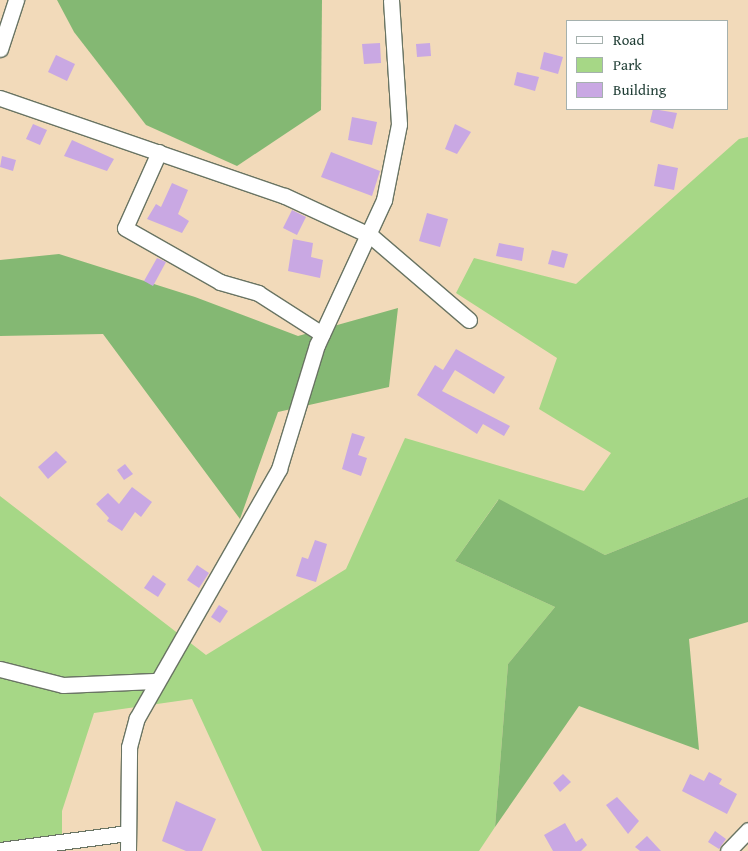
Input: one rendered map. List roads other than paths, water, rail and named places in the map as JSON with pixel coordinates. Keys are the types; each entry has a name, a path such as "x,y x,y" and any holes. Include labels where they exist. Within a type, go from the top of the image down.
{"street":[{"path":"0,48 16,0"},
{"path":"128,851 129,747 154,681 260,507 279,469 322,334 370,236 384,200 399,124 391,0"},
{"path":"0,98 286,196 370,236 469,320"},
{"path":"159,152 125,228 220,282 258,293 322,334"},
{"path":"0,669 63,686 154,681"},
{"path":"728,851 748,830"},
{"path":"0,850 128,833"}]}
